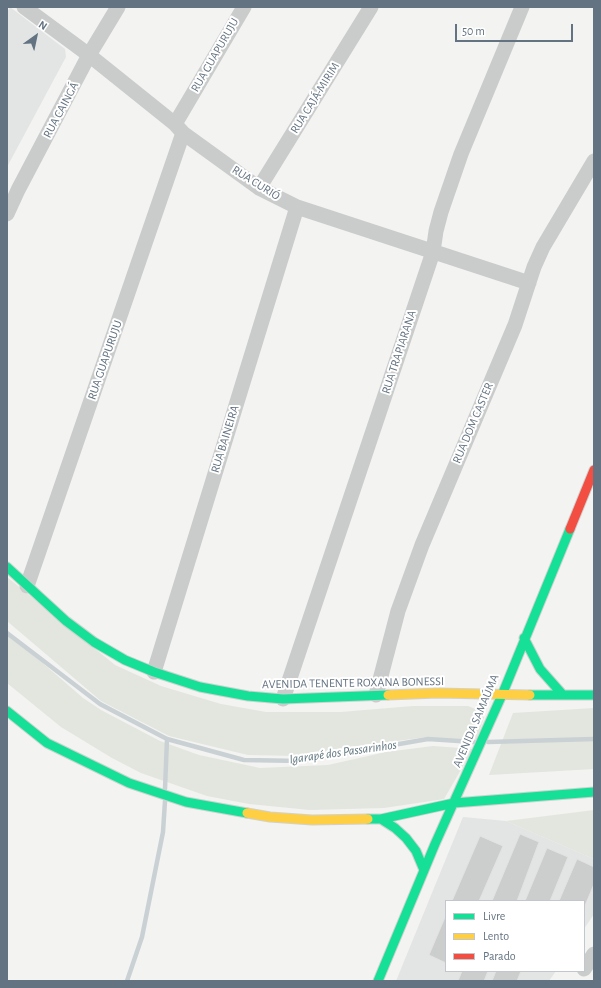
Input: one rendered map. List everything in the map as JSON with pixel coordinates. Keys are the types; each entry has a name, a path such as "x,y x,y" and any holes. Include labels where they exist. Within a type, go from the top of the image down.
{"street":[{"name":"RUA CURIÓ","path":"24,7 90,55 179,128 259,188 297,207 529,282"},
{"name":"RUA CAINGÁ","path":"7,214 18,190 90,55 118,7"},
{"name":"RUA GUAPURUJU","path":"27,586 179,128 244,7"},
{"name":"RUA CAJÁ-MIRIM","path":"259,188 371,7"},
{"name":"RUA TRAPIARANA","path":"282,699 433,252 441,212 461,154 522,7"},
{"name":"RUA DOM CASTER","path":"376,696 398,611 422,545 515,325 534,267 543,247 594,162"},
{"name":"RUA BAINEIRA","path":"154,672 297,207"},
{"name":"AVENIDA SAMAÚMA","path":"378,981 424,870 502,695 524,638 588,497 594,470"},
{"name":"AVENIDA TENENTE ROXANA BONESSI","path":"7,567 66,621 94,642 125,660 154,672 200,687 248,696 282,699 438,693 594,695"},
{"path":"524,638 540,669 563,695"},
{"path":"7,711 47,742 129,783 163,796 186,802 270,817 312,820 381,819 454,803 594,792"},
{"path":"381,819 395,828 406,838 416,851 424,870"},
{"path":"585,967 594,954"},
{"path":"576,981 582,972"}],"shaded area":[{"path":"10,7 65,49 66,57 7,167 7,12"},
{"path":"7,577 115,665 161,686 221,704 266,712 341,712 413,706 468,706 480,711 484,717 476,742 428,737 341,748 298,756 248,755 169,736 101,701 7,621"},
{"path":"7,632 83,698 101,710 160,741 199,755 260,768 328,765 386,752 433,746 473,749 444,799 384,808 310,810 249,804 207,796 141,773 112,758 61,727 7,683"},
{"path":"594,708 594,769 489,775 513,713"},
{"path":"594,810 594,859 506,821"},
{"path":"463,817 506,821 594,859 594,914 585,928 585,900 445,900 445,972 555,972 549,981 396,981"}],"building":[{"path":"520,834 539,842 517,900 492,900"},
{"path":"480,836 503,846 479,900 452,900"},
{"path":"547,848 568,857 550,900 525,900"},
{"path":"577,859 594,867 594,884 585,906 585,900 559,900"},
{"path":"445,917 445,963 429,955"},
{"path":"462,972 488,972 484,981 458,981"},
{"path":"496,972 521,972 517,981 492,981"}],"waterway":[{"name":"Igarapé dos Passarinhos","path":"7,633 100,704 167,739 244,760 301,761 428,739 474,742"},
{"path":"165,789 167,739"},
{"name":"Igarapé dos Passarinhos","path":"488,742 594,739"},
{"path":"127,981 142,937 163,832 165,801"}],"traffic: fast":[{"path":"378,981 435,844 502,695 570,529"},
{"path":"7,567 66,621 94,642 125,660 154,672 200,687 248,696 283,699 388,695"},
{"path":"524,638 540,669 563,695"},
{"path":"530,695 594,695"},
{"path":"7,711 47,743 129,783 186,802 247,813"},
{"path":"368,819 381,819 454,803 594,792"},
{"path":"381,819 395,828 406,838 416,851 424,870"}],"traffic: slow":[{"path":"388,695 438,693 530,695"},
{"path":"247,813 270,817 312,820 368,819"}],"traffic: jam":[{"path":"570,529 594,470"}]}
